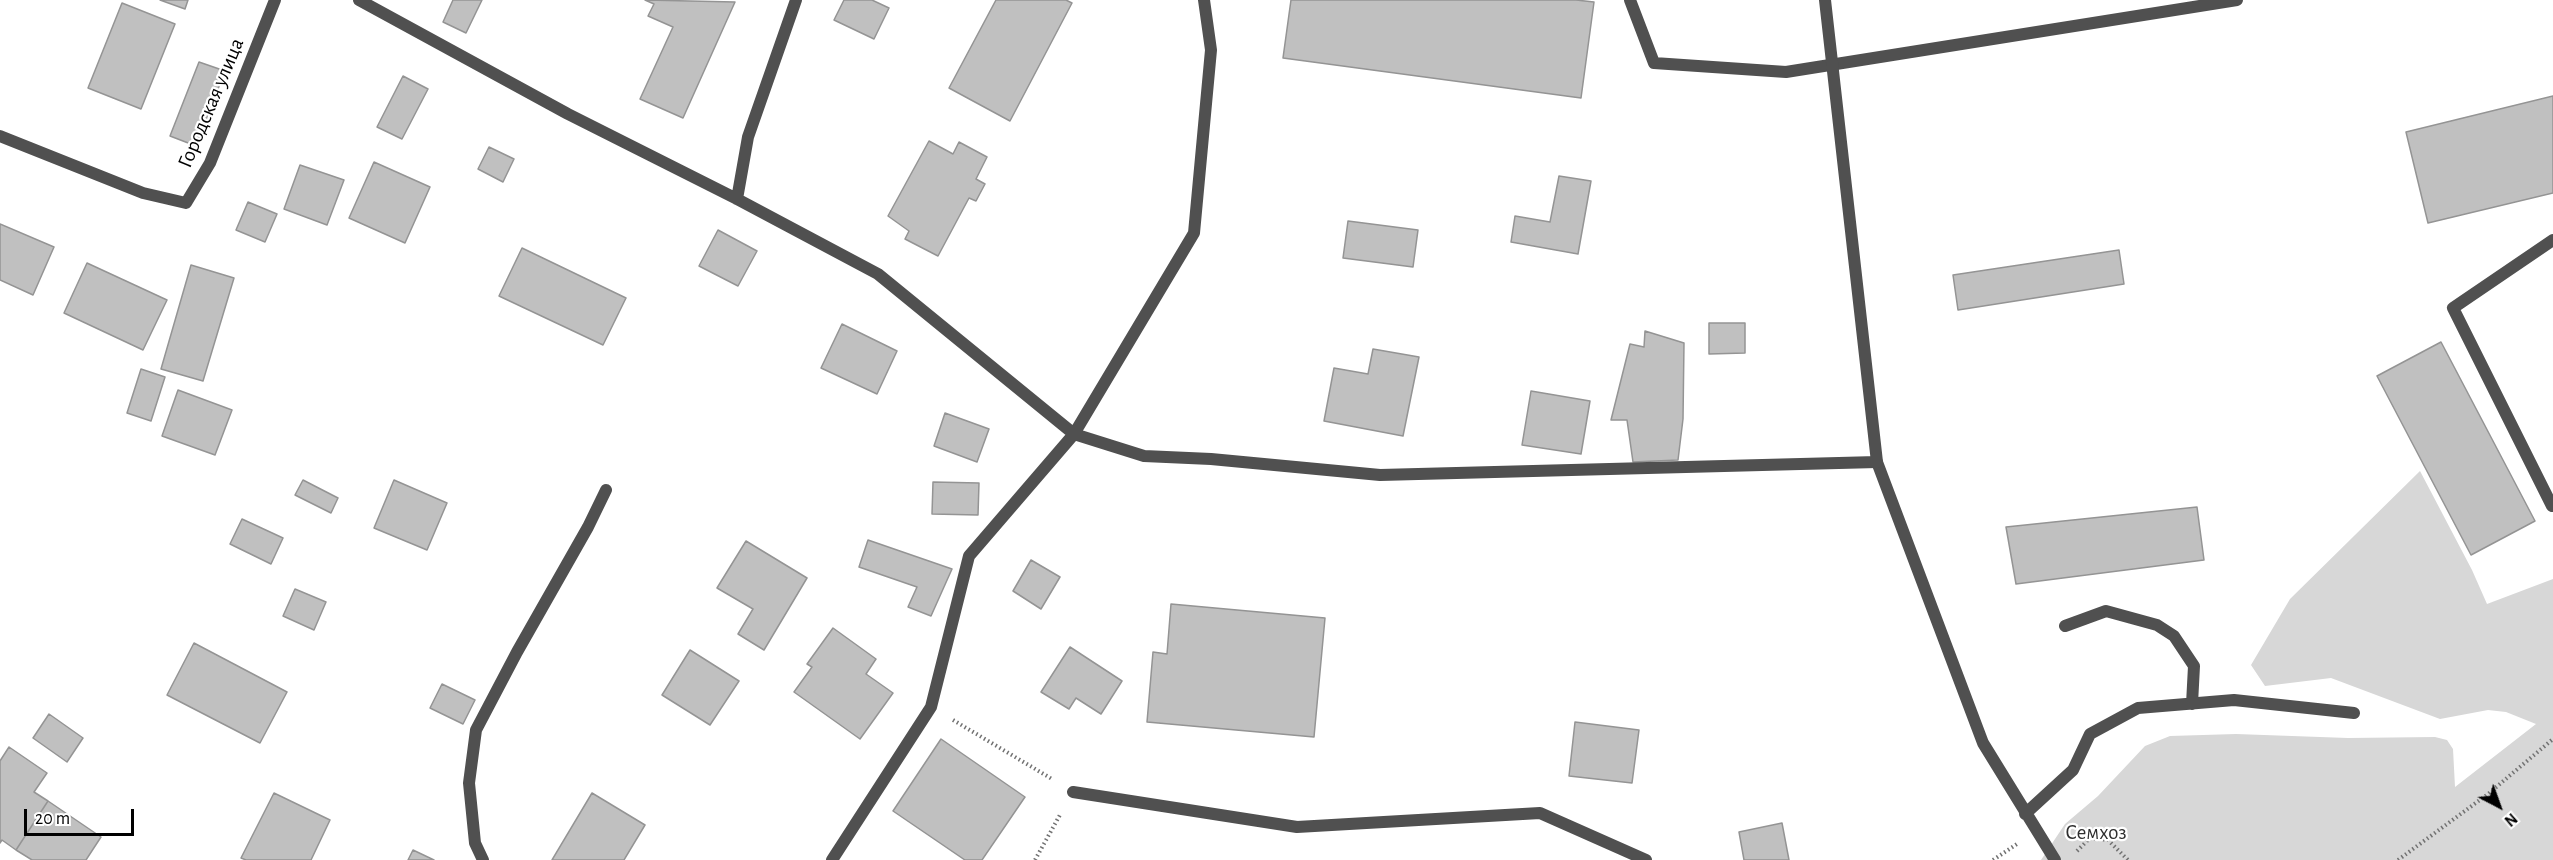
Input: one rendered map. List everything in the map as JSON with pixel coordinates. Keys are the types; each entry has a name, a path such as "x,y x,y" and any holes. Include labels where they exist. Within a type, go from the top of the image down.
{"street":[{"name":"Городская улица","path":"0,136 143,193 186,203 210,164 275,0"},
{"path":"359,0 567,114 737,199 878,274 1074,434 1144,456 1211,459 1380,475 1877,462"},
{"path":"737,199 748,137 796,0"},
{"path":"832,860 931,707 969,555 1074,434 1194,233 1211,50 1204,0"},
{"path":"1630,0 1654,63 1786,72 2237,0"},
{"path":"1825,0 1877,462 1983,743 2055,860"},
{"path":"2552,506 2453,308 2553,240"},
{"path":"483,860 474,843 469,783 476,730 606,490"},
{"path":"2065,626 2106,611 2157,625 2174,636 2194,666 2192,704"},
{"path":"2025,814 2073,770 2090,734 2138,708 2234,700 2354,713"},
{"path":"1073,792 1298,827 1540,813 1646,860"}],"path":[{"path":"931,707 1073,792 1035,860"},
{"path":"2398,860 2487,794 2553,740"},
{"path":"2075,853 2090,838 2108,840 2128,860"}],"green space":[{"name":"Семхоз","path":"2420,471 2472,570 2487,604 2553,579 2553,860 2041,860 2065,824 2098,796 2145,746 2170,736 2236,734 2348,738 2435,737 2447,740 2453,749 2455,787 2536,724 2506,712 2488,710 2440,719 2331,678 2265,686 2251,665 2290,599"}],"building":[{"path":"160,0 188,0 185,9"},
{"path":"453,0 482,0 466,33 443,22"},
{"path":"645,0 735,2 683,118 640,99 673,27 648,16 654,4"},
{"path":"844,0 872,0 889,8 874,39 834,20"},
{"path":"996,0 1066,0 1072,3 1010,121 949,88"},
{"path":"1291,0 1576,0 1594,2 1581,98 1283,58"},
{"path":"122,3 175,24 141,109 88,88"},
{"path":"199,62 225,71 196,146 170,136"},
{"path":"403,76 428,89 402,139 377,127"},
{"path":"2553,96 2553,193 2428,223 2406,132"},
{"path":"929,141 953,154 959,142 987,157 976,179 985,184 976,201 969,198 938,256 905,239 909,231 888,216"},
{"path":"489,147 514,159 503,182 478,169"},
{"path":"374,162 430,187 405,243 349,218"},
{"path":"300,165 344,180 327,225 284,209"},
{"path":"1559,176 1591,181 1578,254 1511,242 1515,216 1550,222"},
{"path":"248,202 277,214 265,242 236,230"},
{"path":"1348,221 1418,230 1413,267 1343,258"},
{"path":"0,224 54,247 33,295 0,280"},
{"path":"718,230 757,251 738,286 699,266"},
{"path":"522,248 626,298 603,345 499,296"},
{"path":"2119,250 2124,284 1958,310 1953,275"},
{"path":"87,263 167,300 143,350 64,313"},
{"path":"191,265 234,278 203,381 161,369"},
{"path":"1709,323 1745,323 1745,353 1709,354"},
{"path":"842,324 897,351 877,394 821,368"},
{"path":"1645,331 1684,343 1683,419 1678,460 1633,462 1627,420 1611,420 1630,344 1644,347"},
{"path":"2441,342 2535,521 2471,555 2377,376"},
{"path":"1373,349 1419,357 1403,436 1324,421 1334,368 1368,374"},
{"path":"141,369 165,377 151,421 127,413"},
{"path":"178,390 232,410 215,455 162,436"},
{"path":"1531,391 1590,401 1581,454 1522,445"},
{"path":"945,413 989,429 977,462 934,446"},
{"path":"303,480 338,498 331,513 295,495"},
{"path":"394,480 447,503 427,550 374,528"},
{"path":"933,482 979,483 978,515 932,514"},
{"path":"2197,507 2204,560 2016,584 2006,527"},
{"path":"242,519 283,538 271,564 230,544"},
{"path":"868,540 952,569 931,616 908,607 917,587 859,567"},
{"path":"746,541 807,578 764,650 738,634 753,609 717,588"},
{"path":"1031,560 1060,577 1041,609 1013,591"},
{"path":"295,589 326,602 314,630 283,616"},
{"path":"1171,604 1325,618 1314,737 1147,722 1153,652 1167,654"},
{"path":"833,628 876,659 866,674 893,693 860,739 794,692 812,667 807,664"},
{"path":"194,643 287,692 260,743 167,695"},
{"path":"1070,647 1122,681 1101,714 1076,698 1069,709 1041,692"},
{"path":"690,650 739,681 710,725 662,695"},
{"path":"442,684 475,700 463,724 430,708"},
{"path":"49,714 83,738 67,762 33,738"},
{"path":"1575,722 1639,730 1632,783 1569,776"},
{"path":"941,739 1025,797 982,860 965,860 893,811"},
{"path":"9,747 47,773 34,792 48,801 16,850 2,840 0,843 0,761"},
{"path":"274,793 330,820 311,860 246,860 241,858"},
{"path":"592,793 645,825 624,860 552,860"},
{"path":"48,801 101,837 86,860 32,860 16,850"},
{"path":"1782,823 1789,860 1744,860 1739,832"},
{"path":"413,850 434,860 408,860"}]}
